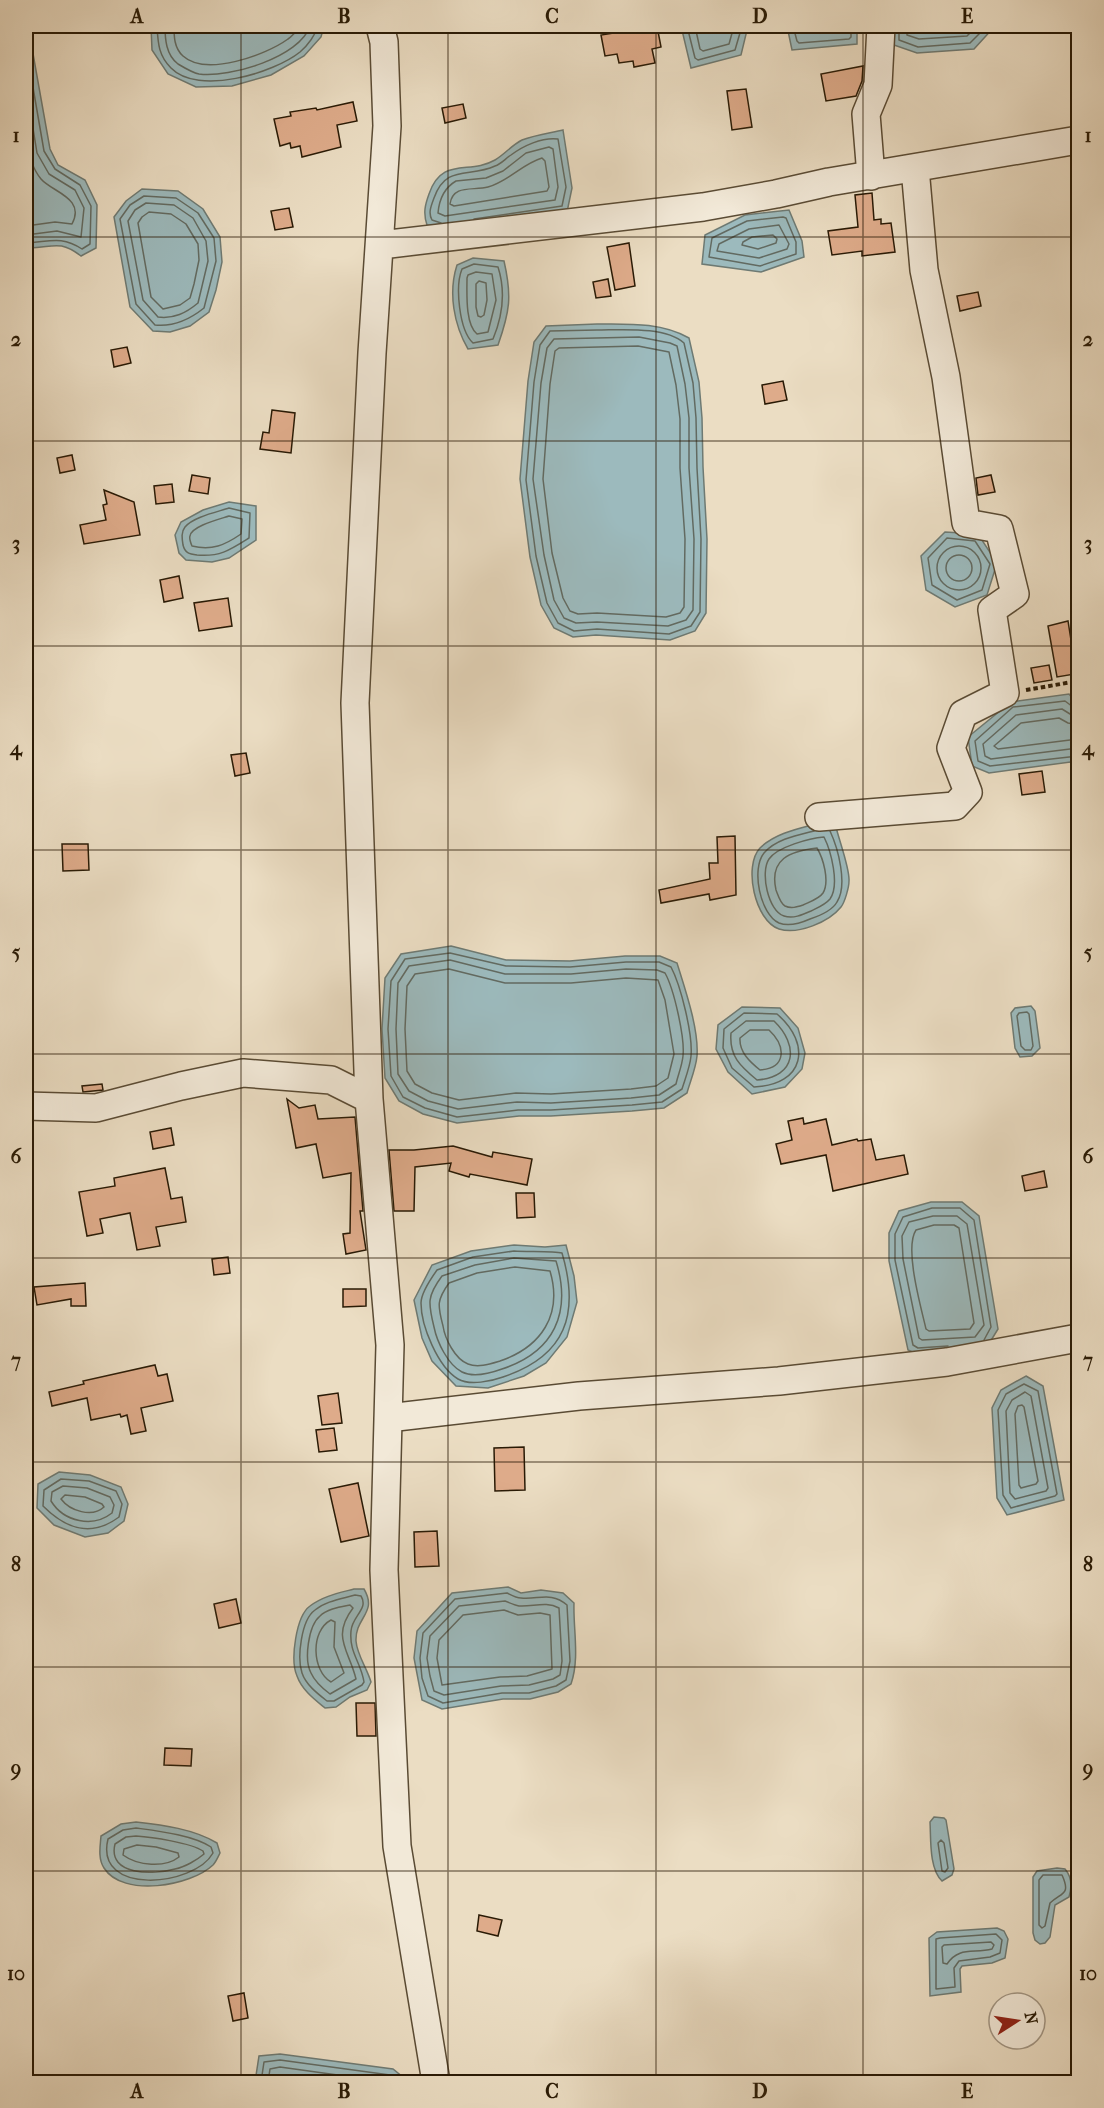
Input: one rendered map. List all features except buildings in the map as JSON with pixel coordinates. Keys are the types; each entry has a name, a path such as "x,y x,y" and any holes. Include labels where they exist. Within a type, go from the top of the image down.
{"street":[{"path":"380,26 384,42 387,126 381,245 372,353 355,702 369,1100 390,1346 384,1570 397,1846 436,2082"},
{"path":"871,176 866,114 878,85 881,26"},
{"path":"381,245 703,207 829,182 1078,140"},
{"path":"819,817 956,806 968,792 951,748 963,714 1005,693 992,610 1015,594 999,529 966,523 946,377 924,270 915,168"},
{"path":"26,1106 96,1108 243,1073 331,1080 369,1100"},
{"path":"388,1418 579,1396 779,1381 947,1362 1078,1338"}],"path":[{"path":"1005,693 1078,681"}],"water":[{"path":"151,26 324,26 321,37 304,56 271,75 232,86 196,87 168,74 152,50"},
{"path":"681,26 748,26 741,55 691,68"},
{"path":"787,26 857,26 857,44 792,50"},
{"path":"893,26 995,26 974,49 917,53 891,44"},
{"path":"26,40 30,42 32,48 50,149 58,165 85,180 97,205 96,248 81,256 60,246 26,248"},
{"path":"563,130 572,188 567,212 444,230 427,225 426,202 435,182 441,175 457,168 485,164 499,158 522,140"},
{"path":"142,189 178,191 203,209 220,237 222,262 209,312 190,326 170,332 153,331 130,307 114,217 126,201"},
{"path":"789,210 802,241 804,257 761,272 702,264 705,235 745,215"},
{"path":"473,258 504,261 509,294 505,322 498,345 468,349 456,319 453,287 457,265"},
{"path":"597,324 656,327 689,338 699,382 702,418 707,539 706,613 695,631 670,640 596,635 573,637 554,628 541,605 530,557 520,479 528,381 534,342 546,326"},
{"path":"229,502 256,506 256,540 229,558 212,562 186,560 179,553 175,535 181,522 203,510"},
{"path":"945,532 978,534 997,563 987,595 955,607 926,590 921,556"},
{"path":"1069,694 1078,705 1078,761 989,773 972,766 968,737 1011,702"},
{"path":"823,822 836,827 846,862 849,881 844,902 829,918 813,926 795,930 779,929 764,916 758,905 752,879 755,856 760,848 774,838"},
{"path":"451,946 506,960 570,961 625,956 660,956 677,963 691,1009 697,1045 697,1056 687,1093 664,1108 519,1116 457,1123 423,1114 399,1101 385,1078 382,1029 385,978 401,954"},
{"path":"1031,1006 1035,1011 1040,1048 1032,1056 1020,1057 1015,1048 1011,1013 1015,1008"},
{"path":"742,1007 780,1008 798,1028 805,1053 802,1069 785,1087 752,1094 728,1072 716,1049 718,1025"},
{"path":"931,1202 962,1202 979,1216 998,1329 987,1347 917,1354 908,1350 889,1261 889,1233 899,1211"},
{"path":"514,1245 545,1247 566,1245 574,1276 577,1302 567,1337 546,1363 524,1376 488,1388 456,1386 432,1361 422,1338 414,1300 432,1265 471,1251"},
{"path":"1026,1376 1043,1386 1064,1500 1007,1515 997,1498 992,1408 1001,1390"},
{"path":"59,1472 90,1475 121,1487 128,1504 124,1521 108,1533 85,1537 54,1525 37,1508 38,1484"},
{"path":"508,1587 521,1593 541,1590 563,1593 574,1603 576,1654 571,1684 558,1692 530,1699 503,1699 442,1709 422,1700 414,1658 417,1631 452,1593"},
{"path":"354,1589 364,1589 368,1597 369,1604 359,1626 356,1641 371,1682 367,1690 350,1697 336,1707 325,1708 305,1690 297,1676 294,1649 298,1628 305,1611 310,1606 326,1597"},
{"path":"934,1817 946,1820 954,1869 952,1875 942,1881 935,1869 932,1853 930,1822"},
{"path":"136,1822 167,1826 198,1834 217,1843 220,1853 213,1865 189,1879 157,1886 126,1883 113,1877 104,1868 100,1853 101,1836 121,1824"},
{"path":"1065,1869 1069,1875 1070,1893 1069,1897 1055,1905 1050,1937 1045,1943 1040,1944 1035,1940 1033,1933 1033,1877 1037,1871"},
{"path":"1078,1924 1078,1986 1073,1963 1072,1936"},
{"path":"997,1928 1004,1931 1008,1939 1005,1958 992,1963 962,1966 960,1969 961,1992 930,1996 929,1938 937,1932"},
{"path":"280,2054 393,2069 406,2082 255,2082 259,2056"}]}
